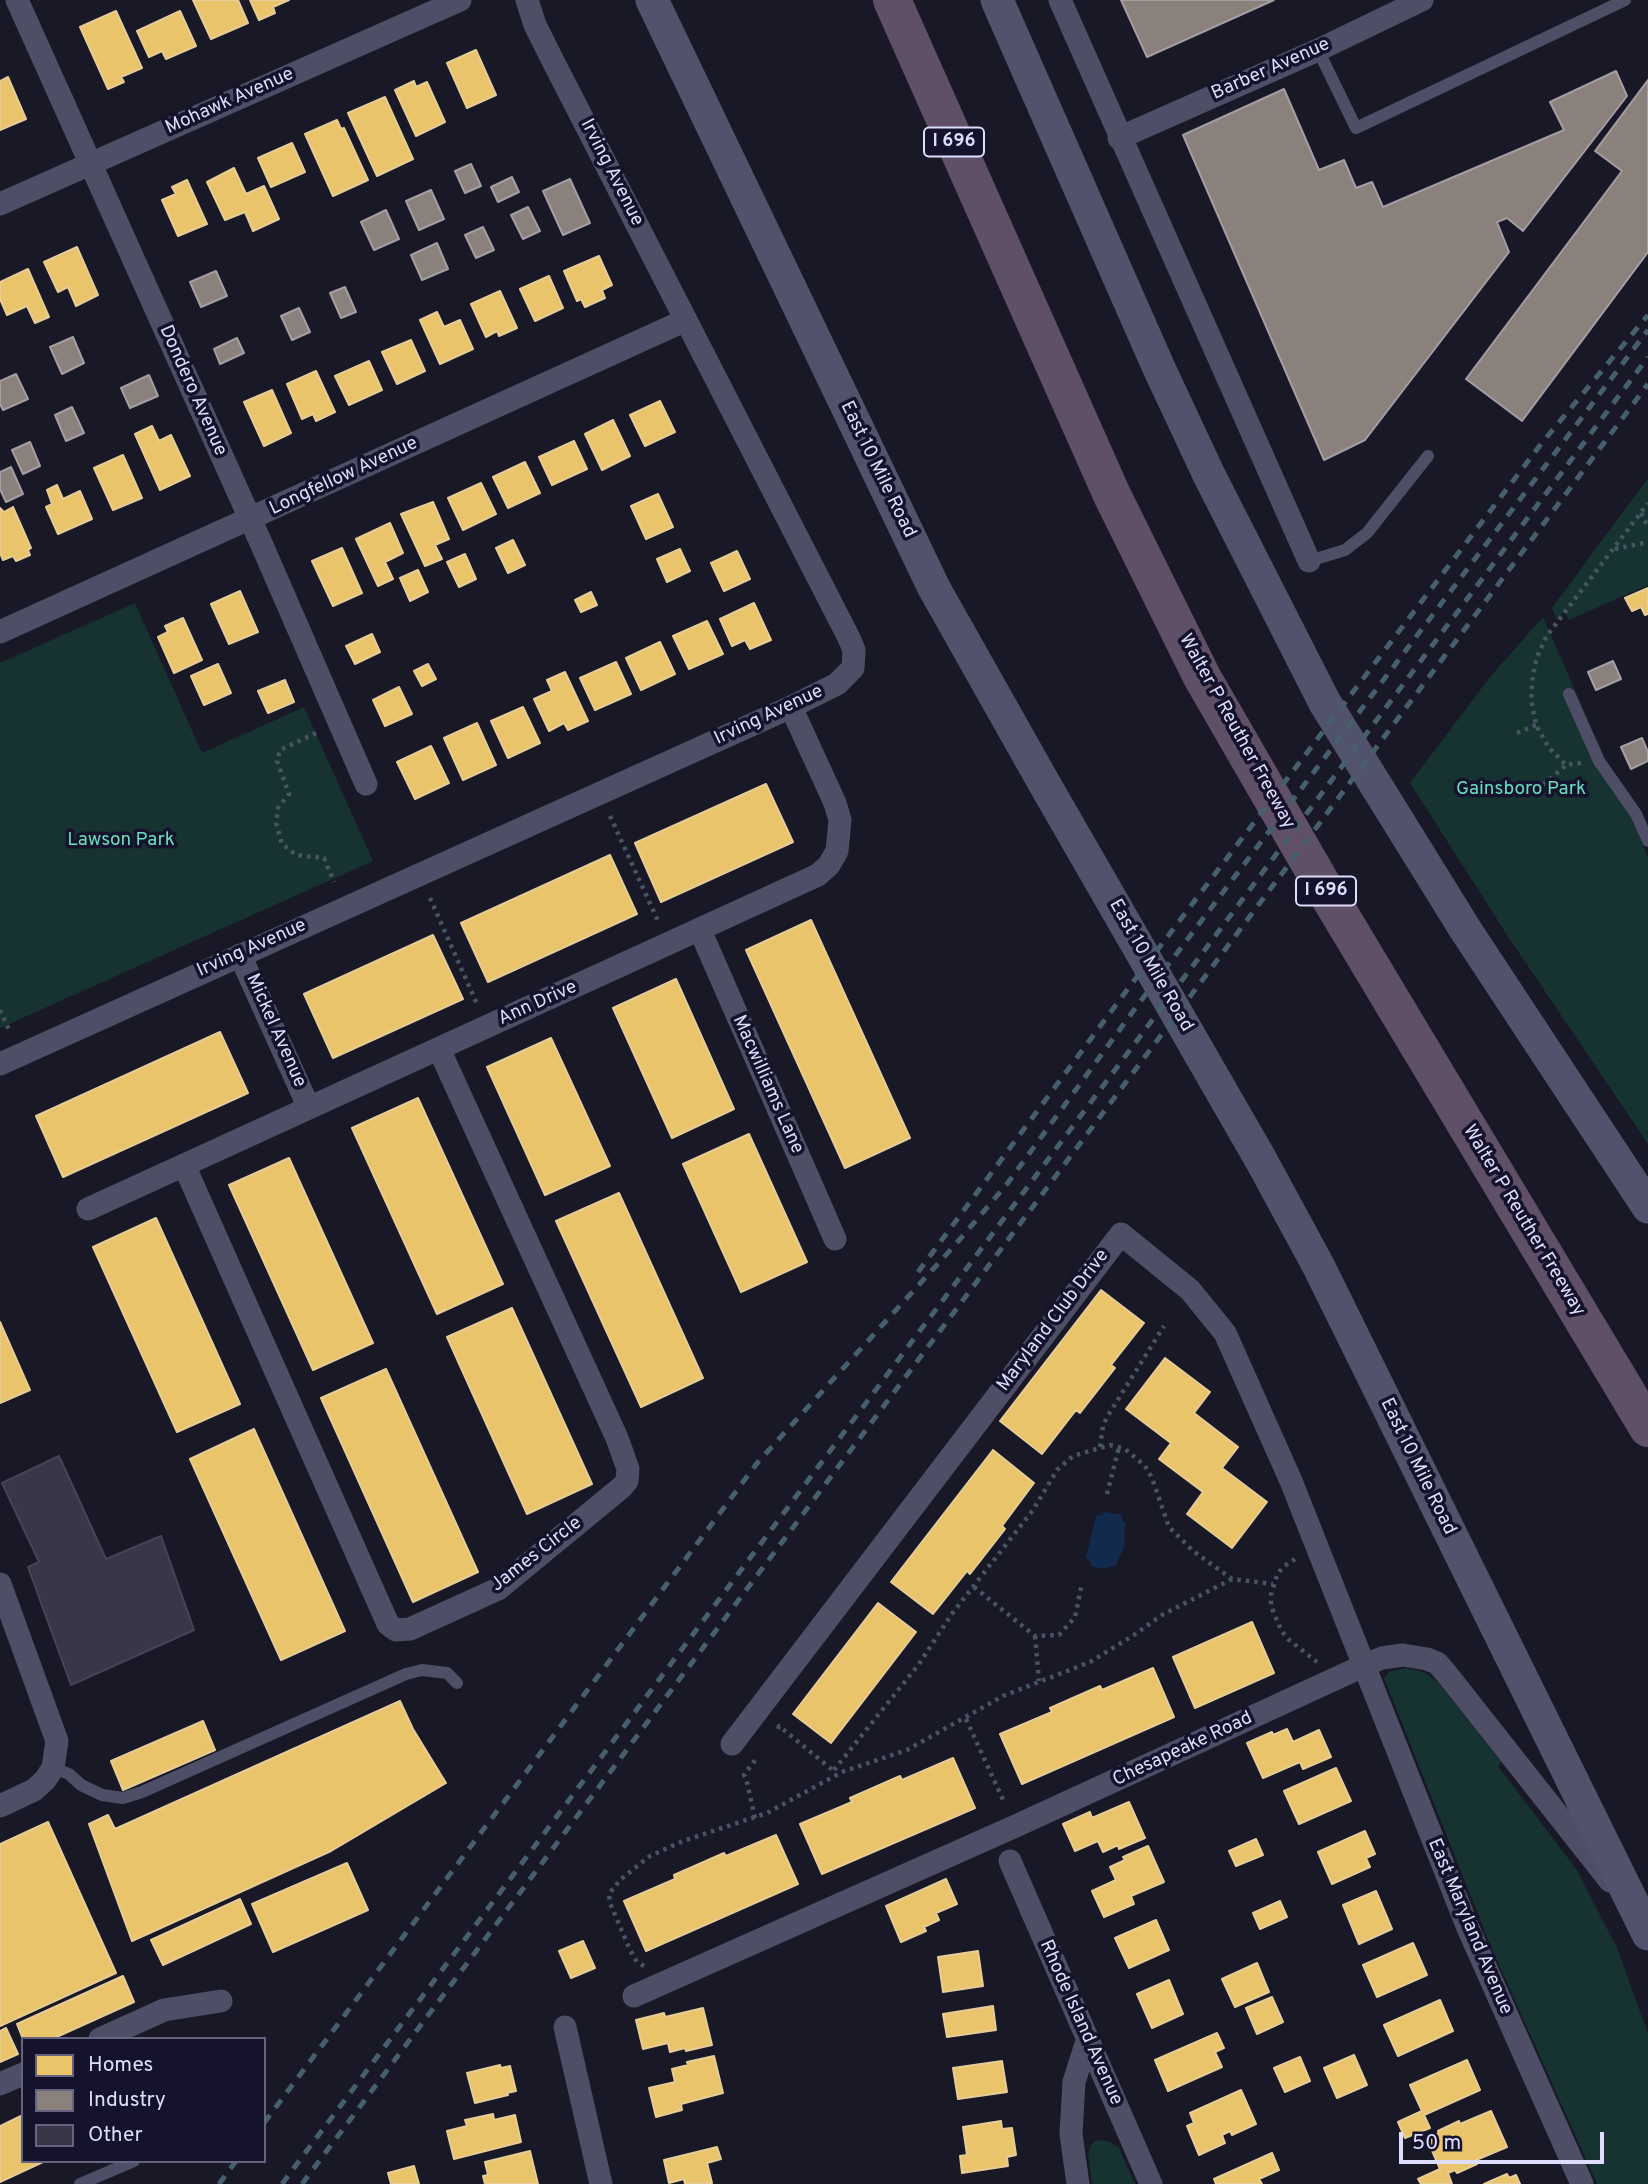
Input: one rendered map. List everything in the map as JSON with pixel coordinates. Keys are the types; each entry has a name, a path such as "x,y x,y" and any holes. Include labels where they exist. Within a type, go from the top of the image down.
{"highway":[{"name":"Walter P Reuther Freeway","path":"892,0 1112,495 1202,677 1324,888 1648,1428"}],"main road":[{"name":"East 10 Mile Road","path":"652,0 934,587 1030,760 1261,1160 1319,1267 1644,1926"},
{"path":"997,0 1158,366 1209,475 1325,703 1465,929 1648,1207"}],"street":[{"name":"Dondero Avenue","path":"17,0 366,784"},
{"name":"Mohawk Avenue","path":"0,204 460,0"},
{"name":"Irving Avenue","path":"0,1064 791,707 837,684 853,668 854,650 535,25 527,0"},
{"path":"1060,0 1309,561"},
{"name":"Barber Avenue","path":"1119,138 1318,50 1422,0"},
{"name":"Longfellow Avenue","path":"0,632 687,320"},
{"name":"Ann Drive","path":"88,1209 818,876 838,851 840,820 835,803 791,707"},
{"name":"Macwilliams Lane","path":"700,930 835,1239"},
{"name":"Mickel Avenue","path":"240,955 309,1108"},
{"name":"James Circle","path":"184,1165 388,1624 396,1630 410,1629 498,1590 622,1487 627,1481 628,1469 617,1438 439,1049"},
{"name":"Maryland Club Drive","path":"732,1744 1121,1234 1190,1290 1225,1333 1291,1481 1363,1666"},
{"path":"0,1584 55,1732 57,1752 53,1768 34,1790 0,1806"},
{"name":"Chesapeake Road","path":"634,1996 1018,1825 1363,1666 1382,1658 1403,1655 1419,1656 1437,1663 1644,1926"},
{"name":"East Maryland Avenue","path":"1363,1666 1468,1928 1582,2184"},
{"name":"Rhode Island Avenue","path":"1010,1861 1151,2184"},
{"path":"104,2037 164,2010 221,2001"},
{"path":"565,2027 601,2184"},
{"path":"1078,2184 1071,2134 1074,2082 1087,2041"},
{"path":"0,2084 21,2075"}],"lane":[{"path":"1318,50 1356,128 1625,0"},
{"path":"1309,561 1345,550 1367,533 1428,456"},
{"path":"1569,694 1599,761 1636,814 1648,841"},
{"path":"53,1768 69,1774 81,1785 107,1797 123,1798 142,1793 406,1674 422,1670 447,1674 457,1683"},
{"path":"80,2184 129,2163"}],"path":[{"path":"1566,765 1549,748 1536,725 1531,699 1533,675 1546,637 1648,503"},
{"path":"1641,513 1648,527"},
{"path":"1614,550 1648,542"},
{"path":"1517,733 1536,725"},
{"path":"316,733 279,750 277,761 289,794 278,808 275,823 282,844 296,855 324,858 334,883"},
{"path":"1543,785 1566,765 1599,761"},
{"path":"610,816 660,927"},
{"path":"430,898 479,1008"},
{"path":"0,1010 9,1030"},
{"path":"1100,1447 1107,1417 1164,1326"},
{"path":"835,1773 919,1664 951,1615 1033,1510 1057,1470 1073,1456 1100,1447 1119,1447 1130,1452 1145,1465 1152,1478 1169,1527 1212,1567 1232,1579 1273,1584"},
{"path":"1107,1494 1119,1447"},
{"path":"1300,1558 1283,1567 1273,1584 1271,1606 1281,1630 1288,1639 1321,1665"},
{"path":"653,1969 634,1959 610,1903 609,1894 650,1856 683,1841 755,1818 797,1798 835,1773 907,1750 992,1702 1090,1662 1161,1615 1232,1579"},
{"path":"974,1587 1035,1636 1059,1635 1075,1617 1082,1583"},
{"path":"1035,1636 1039,1681"},
{"path":"966,1719 1006,1805"},
{"path":"772,1736 779,1726 835,1773"},
{"path":"755,1818 747,1778 744,1775 758,1756"}],"green space":[{"path":"1648,478 1648,585 1569,620 1565,610 1557,620 1552,608"},
{"name":"Lawson Park","path":"135,603 202,753 304,707 373,861 0,1028 0,663"},
{"name":"Gainsboro Park","path":"1543,617 1648,857 1648,1144 1509,938 1410,783 1490,677"},
{"path":"1405,1668 1424,1672 1439,1683 1501,1762 1498,1766 1577,1870 1617,1948 1648,2033 1648,2184 1597,2184 1491,1947 1384,1678 1389,1672"},
{"path":"1096,2140 1108,2141 1119,2148 1135,2184 1092,2184 1088,2153"}],"water":[{"path":"1104,1512 1122,1515 1122,1520 1126,1523 1125,1545 1116,1565 1103,1569 1091,1566 1086,1558 1096,1516"}],"building: Homes":[{"path":"193,0 238,0 248,23 211,39"},
{"path":"250,0 289,0 273,7 275,13 259,20"},
{"path":"116,11 142,68 121,77 124,82 108,89 80,27"},
{"path":"180,11 196,46 166,59 162,51 149,57 137,31"},
{"path":"476,50 496,95 467,108 447,63"},
{"path":"8,77 26,119 0,130 0,81"},
{"path":"414,81 416,87 427,82 445,122 416,136 395,90"},
{"path":"385,97 413,159 377,176 348,113"},
{"path":"337,120 341,129 344,128 368,180 333,196 305,134"},
{"path":"292,143 305,172 271,187 258,158"},
{"path":"234,168 246,194 264,186 279,219 253,231 245,212 225,220 207,182"},
{"path":"187,180 207,224 178,236 162,200 176,194 172,187"},
{"path":"77,247 98,295 76,306 68,287 58,292 44,262"},
{"path":"599,256 612,285 602,290 605,298 585,307 581,299 577,301 564,271"},
{"path":"28,269 49,317 35,323 27,306 7,315 0,299 0,282"},
{"path":"549,276 563,308 535,321 520,289"},
{"path":"500,291 517,328 499,336 497,331 486,337 471,304"},
{"path":"437,312 444,327 460,320 473,349 440,364 420,320"},
{"path":"411,340 425,371 397,384 382,352"},
{"path":"369,361 382,390 349,405 335,376"},
{"path":"316,371 335,412 316,421 313,414 302,419 287,384"},
{"path":"272,390 291,433 264,446 244,402"},
{"path":"660,401 675,432 645,446 630,415"},
{"path":"613,420 630,456 602,470 585,434"},
{"path":"152,426 159,441 171,435 190,476 160,490 135,434"},
{"path":"574,441 587,469 552,485 539,457"},
{"path":"123,455 142,498 113,510 94,468"},
{"path":"525,462 540,493 508,508 493,477"},
{"path":"481,483 496,514 463,530 448,498"},
{"path":"57,485 63,499 80,491 92,519 58,534 46,507 52,504 47,490"},
{"path":"658,494 673,527 646,539 631,506"},
{"path":"433,502 449,539 435,545 442,559 425,566 401,514"},
{"path":"13,507 31,548 28,550 30,555 16,561 13,556 3,560 0,553 0,508 4,512"},
{"path":"390,523 403,553 385,562 393,579 378,586 356,539"},
{"path":"513,540 525,565 508,573 496,548"},
{"path":"342,548 362,593 333,606 312,561"},
{"path":"680,549 690,571 667,582 657,559"},
{"path":"737,551 750,579 724,591 711,563"},
{"path":"465,554 476,579 459,587 447,562"},
{"path":"418,570 428,592 410,601 400,578"},
{"path":"1648,588 1648,614 1645,615 1641,607 1632,611 1625,598"},
{"path":"240,591 258,632 229,644 211,604"},
{"path":"591,592 597,605 581,612 575,600"},
{"path":"754,603 771,640 750,649 745,640 732,646 720,619"},
{"path":"183,618 202,660 174,673 158,637 168,632 165,626"},
{"path":"707,621 723,654 689,669 673,636"},
{"path":"372,634 380,652 355,664 346,646"},
{"path":"660,642 675,674 641,690 626,658"},
{"path":"616,662 631,694 595,710 580,678"},
{"path":"218,664 231,693 204,705 191,676"},
{"path":"428,664 436,679 422,686 414,671"},
{"path":"565,672 588,721 568,730 564,723 549,731 534,699 552,691 547,680"},
{"path":"285,680 294,702 268,713 258,691"},
{"path":"399,687 412,714 385,726 373,700"},
{"path":"523,707 540,743 508,758 491,721"},
{"path":"477,723 496,765 463,780 444,738"},
{"path":"431,746 449,783 415,799 397,762"},
{"path":"766,784 793,842 661,902 635,843"},
{"path":"610,855 637,914 488,982 461,923"},
{"path":"811,920 910,1138 845,1168 746,950"},
{"path":"433,935 463,999 333,1058 304,994"},
{"path":"676,979 734,1109 672,1138 613,1008"},
{"path":"220,1032 248,1093 63,1177 36,1116"},
{"path":"551,1038 610,1166 545,1195 487,1067"},
{"path":"418,1098 503,1284 437,1314 352,1128"},
{"path":"749,1134 807,1262 741,1292 683,1164"},
{"path":"289,1158 373,1343 313,1370 229,1185"},
{"path":"619,1193 703,1378 641,1407 556,1221"},
{"path":"156,1218 240,1404 177,1432 93,1247"},
{"path":"1101,1290 1144,1323 1111,1365 1115,1368 1080,1413 1076,1410 1042,1454 1000,1421"},
{"path":"512,1308 592,1484 527,1514 447,1337"},
{"path":"0,1322 30,1390 0,1403"},
{"path":"1165,1358 1210,1392 1194,1413 1238,1447 1222,1468 1267,1502 1232,1548 1187,1514 1203,1492 1159,1459 1171,1443 1126,1409"},
{"path":"386,1369 478,1572 413,1602 321,1398"},
{"path":"254,1429 345,1631 281,1660 190,1459"},
{"path":"993,1450 1034,1483 1002,1526 1005,1529 970,1574 967,1571 933,1614 891,1582"},
{"path":"878,1603 916,1632 831,1743 793,1714"},
{"path":"1252,1622 1274,1673 1195,1708 1173,1657"},
{"path":"1153,1668 1174,1717 1022,1784 1000,1734 1052,1712 1050,1708 1100,1686 1102,1690"},
{"path":"400,1701 413,1729 446,1783 331,1851 132,1941 89,1824 108,1815 115,1829"},
{"path":"203,1721 215,1750 123,1790 111,1761"},
{"path":"1287,1729 1293,1742 1319,1730 1331,1757 1303,1769 1300,1762 1263,1778 1247,1743 1272,1732 1273,1735"},
{"path":"953,1758 975,1808 822,1874 800,1824 852,1802 850,1798 900,1776 902,1780"},
{"path":"1336,1768 1351,1801 1299,1824 1284,1791"},
{"path":"1129,1802 1145,1838 1119,1849 1118,1845 1103,1852 1098,1841 1075,1851 1063,1824 1090,1812 1092,1818"},
{"path":"48,1822 116,1973 0,2026 0,1844"},
{"path":"1365,1831 1375,1854 1366,1858 1370,1867 1332,1884 1318,1852"},
{"path":"776,1835 798,1884 646,1951 624,1901 675,1879 674,1875 724,1853 726,1856"},
{"path":"1256,1839 1263,1855 1236,1866 1229,1851"},
{"path":"1148,1846 1164,1882 1131,1896 1134,1904 1104,1917 1092,1891 1116,1880 1110,1867 1125,1860 1123,1857"},
{"path":"347,1863 368,1910 273,1952 252,1904"},
{"path":"946,1879 957,1904 936,1913 939,1920 924,1927 926,1931 901,1942 886,1906"},
{"path":"1376,1891 1392,1929 1359,1944 1343,1905"},
{"path":"240,1899 251,1924 163,1965 151,1940"},
{"path":"1280,1901 1287,1917 1260,1929 1253,1913"},
{"path":"1156,1920 1169,1950 1129,1968 1115,1938"},
{"path":"583,1941 595,1968 571,1978 559,1951"},
{"path":"1413,1943 1427,1975 1377,1997 1363,1965"},
{"path":"978,1951 983,1986 943,1992 938,1957"},
{"path":"1257,1963 1269,1992 1235,2007 1222,1979"},
{"path":"123,1976 134,2002 56,2037 22,2037 17,2024"},
{"path":"1169,1980 1183,2014 1152,2028 1137,1994"},
{"path":"1272,1997 1283,2022 1257,2034 1246,2008"},
{"path":"1440,2000 1453,2031 1398,2056 1384,2025"},
{"path":"993,2006 996,2030 947,2037 943,2014"},
{"path":"703,2008 712,2045 670,2052 668,2043 643,2049 636,2020 664,2013 665,2017"},
{"path":"6,2028 18,2054 0,2062 0,2031"},
{"path":"1217,2033 1224,2048 1215,2052 1222,2067 1168,2091 1155,2060"},
{"path":"1354,2055 1367,2085 1337,2098 1324,2068"},
{"path":"714,2056 723,2093 681,2104 682,2110 656,2117 649,2088 675,2082 672,2069 688,2065 687,2062"},
{"path":"1300,2057 1310,2081 1285,2092 1274,2068"},
{"path":"1467,2060 1480,2090 1424,2115 1430,2128 1405,2138 1398,2122 1422,2111 1410,2085"},
{"path":"1002,2061 1007,2092 958,2099 953,2068"},
{"path":"500,2065 501,2068 510,2066 516,2091 475,2103 467,2073"},
{"path":"1241,2090 1256,2124 1232,2135 1230,2131 1222,2135 1225,2143 1199,2155 1187,2126 1194,2123 1190,2113"},
{"path":"1491,2111 1507,2147 1476,2160 1477,2164 1457,2173 1455,2170 1448,2173 1452,2184 1421,2184 1418,2179 1440,2169 1427,2139 1459,2121 1460,2124"},
{"path":"493,2114 494,2120 515,2115 521,2142 454,2159 447,2131 467,2126 465,2120"},
{"path":"21,2116 21,2163 41,2163 0,2182 0,2126"},
{"path":"1001,2121 1002,2129 1012,2128 1016,2155 1007,2157 1008,2166 962,2173 960,2156 967,2155 963,2127"},
{"path":"717,2147 721,2159 707,2163 712,2183 685,2184 684,2179 669,2183 664,2160"},
{"path":"530,2151 538,2184 485,2184 483,2176 488,2175 485,2162"},
{"path":"1272,2153 1279,2170 1259,2179 1262,2184 1216,2184 1214,2179"},
{"path":"414,2166 419,2184 391,2184 388,2173"},
{"path":"1507,2174 1509,2178 1516,2175 1520,2184 1484,2184"}],"building: Industry":[{"path":"1121,0 1274,0 1147,57"},
{"path":"1616,71 1627,96 1523,231 1507,218 1497,222 1509,252 1365,440 1324,460 1183,135 1284,89 1319,170 1344,160 1356,188 1372,182 1383,207 1564,130 1550,102"},
{"path":"1648,80 1648,252 1522,421 1466,379 1622,171 1595,151"},
{"path":"471,164 481,186 465,193 455,171"},
{"path":"512,177 519,192 498,202 491,187"},
{"path":"570,179 590,223 563,235 543,191"},
{"path":"431,190 444,219 419,230 406,201"},
{"path":"528,207 540,231 523,239 511,215"},
{"path":"386,210 399,239 374,250 361,222"},
{"path":"483,227 494,250 476,258 465,235"},
{"path":"437,243 448,269 422,280 411,255"},
{"path":"216,271 227,296 201,307 190,282"},
{"path":"345,287 356,312 341,318 330,293"},
{"path":"299,308 310,332 292,340 281,316"},
{"path":"73,337 84,363 62,374 50,347"},
{"path":"237,338 244,353 220,364 214,349"},
{"path":"16,374 28,399 3,410 0,404 0,381"},
{"path":"149,375 158,396 130,408 121,388"},
{"path":"72,407 84,433 66,441 55,415"},
{"path":"30,442 40,466 23,474 12,450"},
{"path":"11,467 23,494 6,502 0,489 0,472"},
{"path":"1613,661 1621,679 1596,690 1588,672"},
{"path":"1642,738 1648,752 1648,761 1631,769 1621,747"}],"building: Other":[{"path":"59,1456 106,1559 161,1536 194,1630 71,1685 28,1567 39,1562 2,1483"}],"railway":[{"path":"918,1272 1124,994 1541,444 1648,315"},
{"path":"266,2120 758,1462 1007,1184 1134,1010 1648,330"},
{"path":"282,2184 1648,357"},
{"path":"302,2184 1648,384"},
{"path":"219,2184 235,2163"}]}
